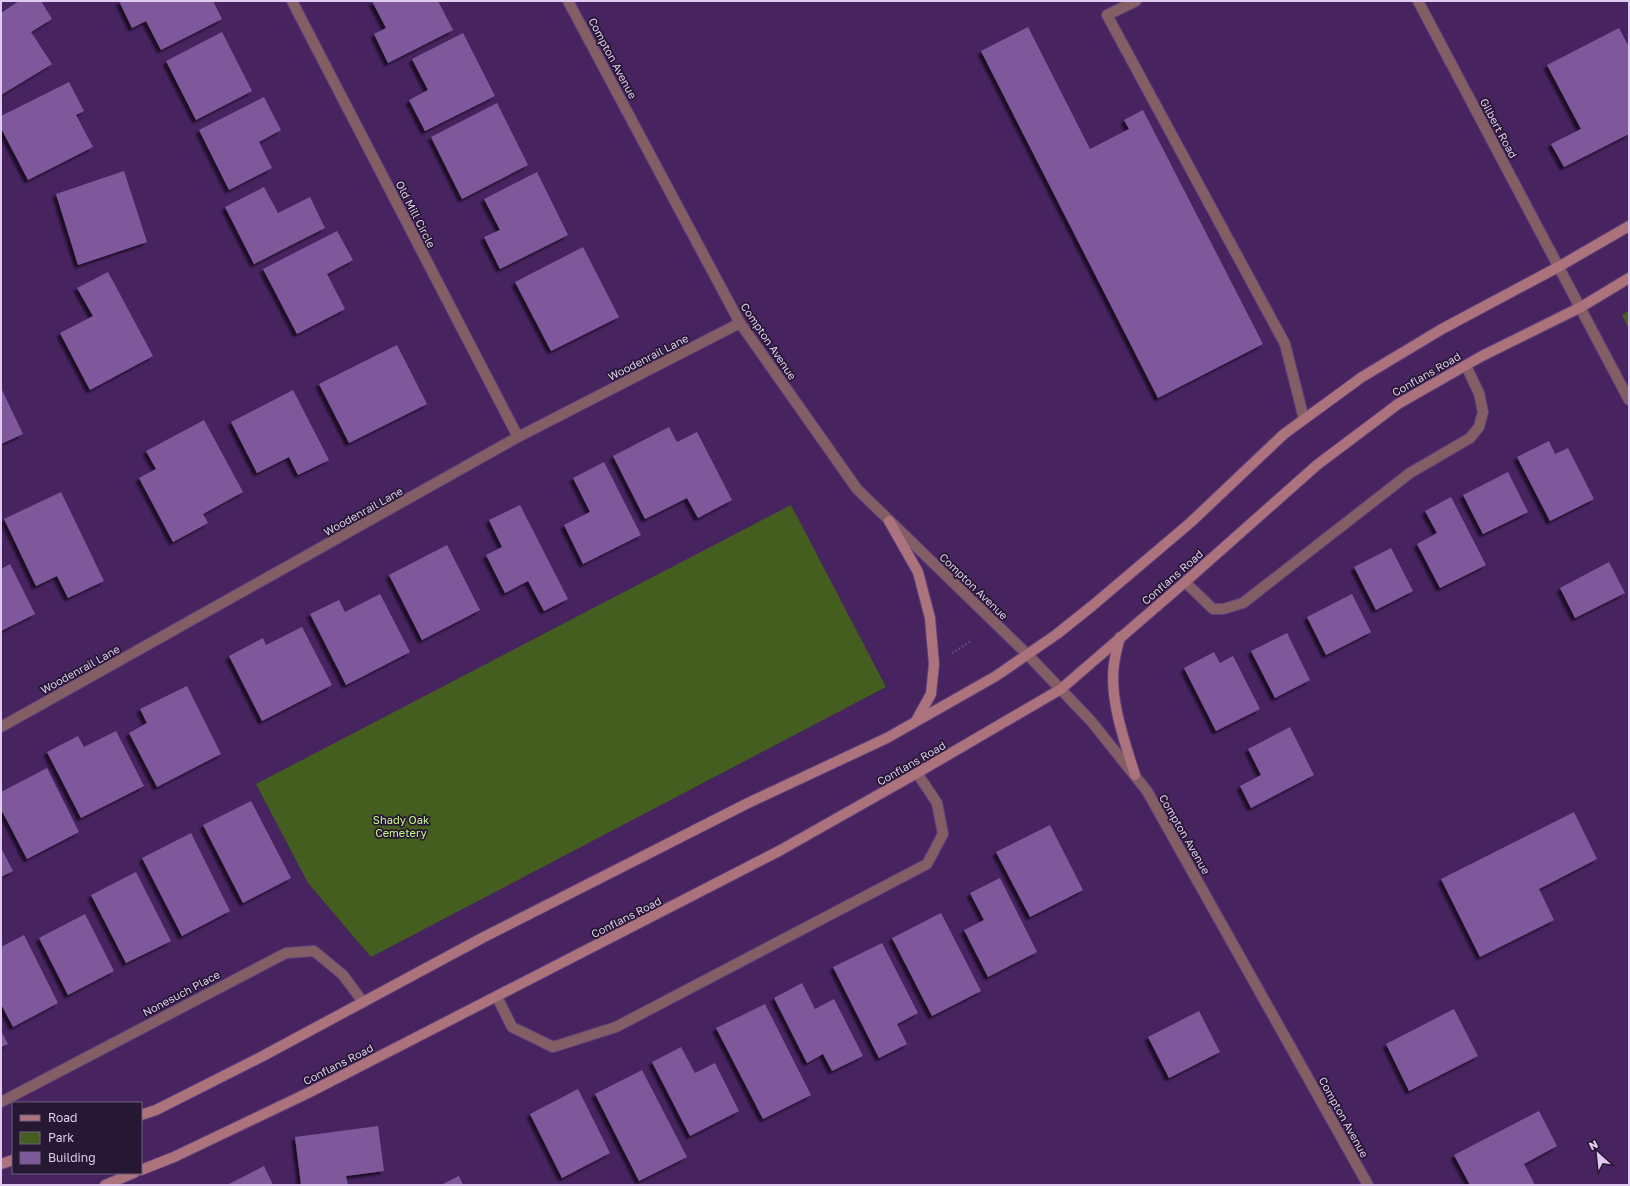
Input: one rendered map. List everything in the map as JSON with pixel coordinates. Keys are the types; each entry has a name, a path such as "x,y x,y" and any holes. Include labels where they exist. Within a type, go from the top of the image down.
{"main road":[{"path":"142,1115 156,1110 262,1057 484,936 748,803 887,738 996,676 1092,606 1190,523 1284,434 1362,377 1442,329 1560,266 1629,226"},
{"name":"Conflans Road","path":"142,1170 174,1157 310,1092 779,851 1061,689 1318,465 1398,404 1466,366 1581,307 1629,278"},
{"path":"889,521 918,572 930,618 934,664 931,694 916,721"},
{"path":"1120,637 1114,665 1114,691 1122,733 1135,775"},
{"path":"1,1164 12,1160"},
{"path":"105,1185 132,1174"}],"street":[{"name":"Old Mill Circle","path":"292,1 518,437"},
{"name":"Compton Avenue","path":"568,1 740,323 857,489 1061,689 1091,721 1147,791 1368,1185"},
{"path":"1136,1 1107,15 1285,344 1304,419"},
{"name":"Gilbert Road","path":"1418,1 1560,266 1629,400"},
{"name":"Woodenrail Lane","path":"1,727 518,437 740,323"},
{"path":"1185,582 1214,609 1224,609 1243,603 1410,473 1470,438 1479,427 1483,412 1479,393 1466,366"},
{"path":"497,997 512,1027 554,1047 616,1027 927,864 943,834 937,803 917,773"},
{"name":"Nonesuch Place","path":"1,1102 286,953 314,951 344,975 363,1002"}],"path":[{"path":"945,658 971,641"}],"green space":[{"path":"1629,310 1629,329 1622,315"},
{"name":"Shady Oak Cemetery","path":"791,505 886,687 371,957 308,883 256,784"}],"building":[{"path":"19,1 41,1 52,19 31,32 52,64 1,95 1,13"},
{"path":"119,1 213,1 222,19 161,50 146,21 132,28"},
{"path":"372,1 438,1 453,30 388,63 374,34 386,28"},
{"path":"1028,27 1090,149 1129,129 1124,120 1143,110 1263,344 1158,398 981,51"},
{"path":"1619,28 1629,47 1629,134 1564,167 1551,144 1581,129 1547,65"},
{"path":"222,32 252,91 196,120 166,61"},
{"path":"463,33 495,96 425,131 409,100 428,90 412,59"},
{"path":"69,82 84,111 76,115 93,147 28,180 1,128 1,116"},
{"path":"264,97 281,130 259,142 272,168 229,190 199,130"},
{"path":"497,103 528,165 462,199 431,137"},
{"path":"124,171 147,242 78,265 56,194"},
{"path":"537,172 568,235 500,269 484,237 500,230 484,199"},
{"path":"264,187 278,213 310,197 325,228 254,264 225,207"},
{"path":"337,231 353,260 327,274 345,309 297,334 263,269"},
{"path":"583,247 619,317 551,351 515,282"},
{"path":"108,272 153,356 90,390 60,333 93,316 77,288"},
{"path":"397,345 427,404 349,443 319,384"},
{"path":"1,388 23,434 1,444"},
{"path":"293,390 329,460 298,475 289,457 257,473 231,422"},
{"path":"204,420 243,492 203,514 208,523 173,542 139,478 156,469 146,451"},
{"path":"669,427 677,442 697,432 732,500 698,518 687,498 645,519 613,456"},
{"path":"1549,441 1555,454 1568,448 1594,499 1550,521 1517,457"},
{"path":"604,462 641,535 583,564 564,525 590,512 573,478"},
{"path":"1508,472 1528,512 1483,534 1463,495"},
{"path":"61,492 104,581 68,598 57,576 36,586 4,519"},
{"path":"1451,497 1486,565 1440,588 1417,544 1437,533 1425,511"},
{"path":"520,505 568,599 544,611 528,581 505,593 486,555 502,547 489,520"},
{"path":"447,545 480,610 422,640 389,575"},
{"path":"1391,548 1413,591 1376,610 1354,567"},
{"path":"1609,562 1625,593 1575,618 1560,588"},
{"path":"10,564 35,614 1,631 1,569"},
{"path":"380,594 410,652 346,685 310,614 339,600 345,612"},
{"path":"1352,594 1371,632 1326,655 1307,617"},
{"path":"302,627 332,685 262,721 229,656 263,638 266,645"},
{"path":"1287,633 1310,680 1275,698 1251,651"},
{"path":"1214,652 1220,663 1233,656 1260,709 1216,731 1184,668"},
{"path":"187,686 221,754 157,787 129,733 147,723 140,709"},
{"path":"1290,727 1314,775 1251,808 1240,786 1261,775 1248,749"},
{"path":"116,731 144,786 81,818 47,752 78,736 84,747"},
{"path":"47,768 79,832 27,859 1,809 1,792"},
{"path":"251,801 291,878 243,903 203,825"},
{"path":"1574,812 1597,859 1539,889 1554,920 1480,957 1441,879"},
{"path":"1050,825 1083,890 1030,917 996,852"},
{"path":"191,833 230,911 182,936 142,858"},
{"path":"1,848 13,871 1,877"},
{"path":"136,872 171,941 126,963 91,895"},
{"path":"1000,878 1037,952 988,977 964,930 984,920 970,893"},
{"path":"941,913 981,991 932,1016 892,938"},
{"path":"85,914 114,971 68,995 39,938"},
{"path":"24,935 58,1003 13,1027 1,1004 1,947"},
{"path":"882,943 918,1013 897,1024 907,1044 879,1058 833,967"},
{"path":"802,983 815,1009 834,999 863,1056 832,1071 823,1054 807,1063 774,998"},
{"path":"765,1004 811,1095 763,1119 716,1028"},
{"path":"1454,1009 1478,1056 1409,1091 1386,1044"},
{"path":"1199,1011 1220,1052 1169,1078 1148,1037"},
{"path":"1,1031 8,1044 1,1047"},
{"path":"681,1047 695,1073 715,1063 739,1111 690,1136 652,1062"},
{"path":"642,1070 687,1157 639,1181 595,1094"},
{"path":"578,1089 610,1153 562,1178 530,1114"},
{"path":"1539,1111 1557,1146 1524,1164 1535,1185 1470,1185 1454,1155"},
{"path":"378,1126 384,1171 346,1176 348,1185 301,1185 295,1137"},
{"path":"264,1166 273,1185 227,1185"},
{"path":"459,1176 463,1185 441,1185"}]}
